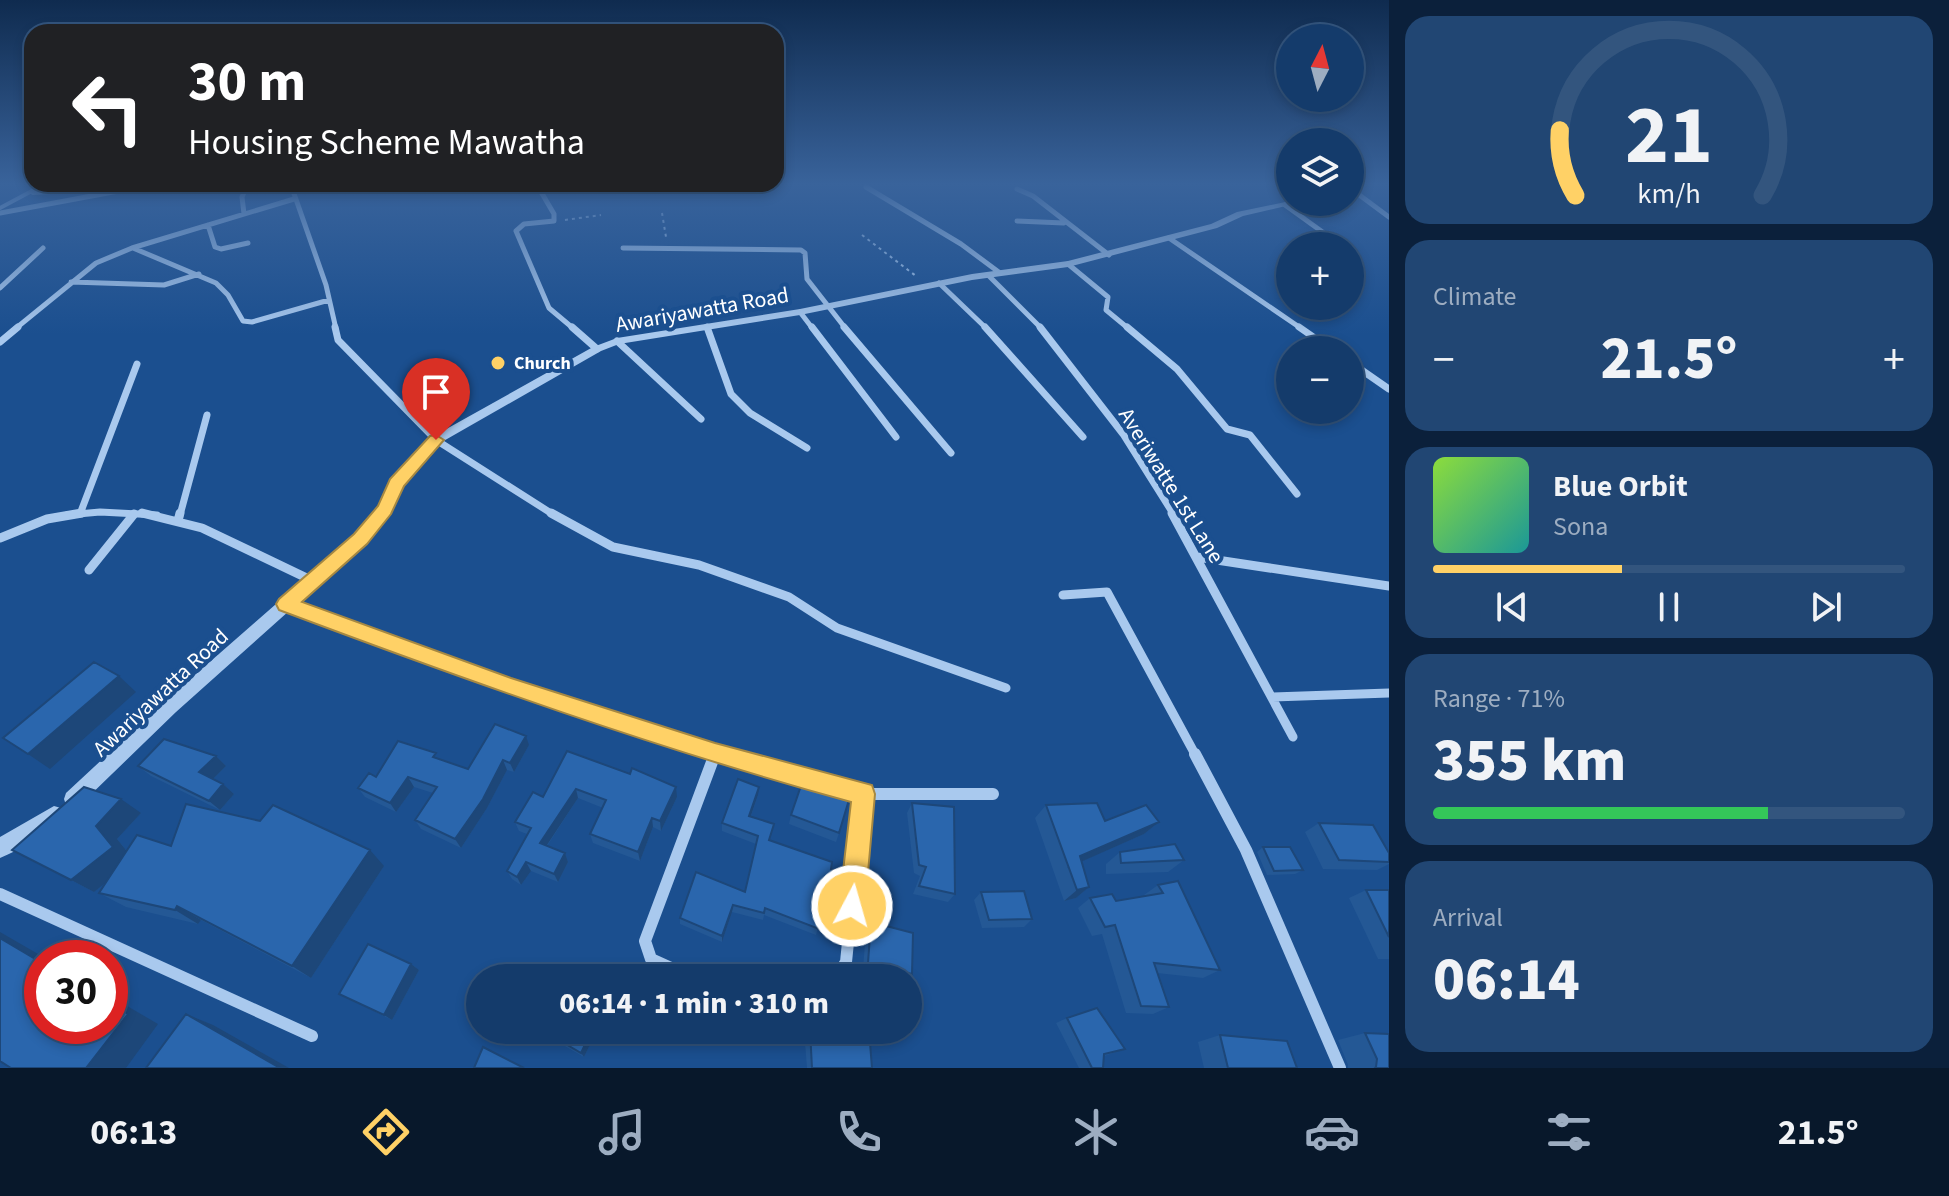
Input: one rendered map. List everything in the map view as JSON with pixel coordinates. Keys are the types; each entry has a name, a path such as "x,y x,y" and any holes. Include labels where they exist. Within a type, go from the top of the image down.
{"street":[{"path":"0,342 96,263 175,235"},
{"path":"211,235 215,247 221,249 248,243"},
{"path":"306,235 329,300 338,340 436,440 557,517 613,547 699,565 789,597 837,628 1006,688"},
{"path":"518,235 549,308 597,349"},
{"name":"Averiwatte 1st Lane","path":"946,235 961,244 994,274 1050,337 1123,434 1197,557 1293,737"},
{"path":"1082,235 1109,255"},
{"name":"Awariyawatta Road","path":"0,848 34,829 87,789 170,707 360,539 385,509 396,483 436,440 597,349 617,341 800,312 934,284 1068,264 1181,235"},
{"path":"1169,238 1312,336"},
{"path":"0,288 43,248"},
{"path":"132,248 216,283 228,295 243,321 252,322 329,300"},
{"path":"623,248 801,250 805,253 807,279 827,307 951,453"},
{"path":"1068,264 1108,297 1106,310 1177,369 1227,429 1250,435 1297,494"},
{"path":"70,282 164,285 199,274"},
{"path":"934,284 1007,349 1083,437"},
{"path":"800,312 896,437"},
{"path":"707,327 731,394 750,413 807,448"},
{"path":"617,341 701,419"},
{"path":"80,514 137,364"},
{"path":"1364,372 1389,389"},
{"path":"178,521 207,415"},
{"path":"0,538 18,528 80,514 134,514 178,521 203,529 277,568 313,581"},
{"path":"89,570 134,514"},
{"path":"1197,557 1389,586"},
{"path":"1063,595 1107,592 1246,850 1340,1068"},
{"path":"286,604 482,678 715,754 863,794 993,794"},
{"path":"1273,697 1389,693"},
{"path":"662,964 651,959 645,941 715,754"},
{"path":"845,964 863,794"},
{"path":"0,894 312,1036"}],"path":[{"path":"665,235 667,247"},
{"path":"862,235 934,284"}],"building":[{"path":"94,662 119,676 28,754 3,738"},
{"path":"495,724 526,736 510,763 503,760 483,799 455,839 415,820 437,787 408,777 390,803 358,788 369,773 376,777 398,741 436,753 433,757 468,769"},
{"path":"164,739 216,756 199,772 223,784 209,801 138,766"},
{"path":"567,751 630,774 632,768 676,787 660,821 652,818 638,852 590,834 606,800 576,789 540,843 565,853 554,874 526,862 517,877 507,871 531,828 515,822 533,792 543,797"},
{"path":"804,777 851,793 839,833 791,815"},
{"path":"738,779 759,787 749,816 774,824 769,840 832,862 831,869 848,875 844,923 822,914 819,929 765,908 764,913 733,905 722,936 680,918 696,872 745,892 758,836 722,823"},
{"path":"84,787 121,799 96,826 113,847 71,880 12,850"},
{"path":"912,803 954,807 955,894 919,886 926,867 919,865"},
{"path":"1097,803 1105,821 1146,805 1159,822 1080,856 1089,887 1077,890 1046,805"},
{"path":"186,804 260,821 273,805 370,850 292,966 177,906 175,910 99,893 137,835 171,846"},
{"path":"1319,823 1373,825 1389,853 1389,862 1339,860"},
{"path":"1175,844 1184,860 1121,863 1120,852"},
{"path":"1263,847 1290,847 1303,870 1274,871"},
{"path":"1178,881 1220,970 1154,963 1169,1007 1141,1006 1115,925 1105,927 1090,898 1112,894 1116,901 1163,893 1158,885"},
{"path":"1366,890 1389,890 1389,937"},
{"path":"1024,891 1032,919 989,920 981,892"},
{"path":"871,922 913,933 912,964 868,963"},
{"path":"0,938 24,952 24,1044 105,1044 86,1068 11,1068 0,1061"},
{"path":"368,944 411,964 384,1015 339,994"},
{"path":"1097,1008 1125,1049 1104,1054 1103,1068 1092,1068 1067,1018"},
{"path":"186,1014 280,1068 146,1068"},
{"path":"1365,1033 1389,1034 1389,1068 1375,1068 1377,1059"},
{"path":"1220,1035 1287,1041 1297,1068 1228,1068"},
{"path":"566,1044 585,1044 581,1053"},
{"path":"811,1044 870,1044 872,1068 812,1068"},
{"path":"483,1047 524,1068 474,1068"}],"place":[{"name":"Church","path":"498,363"}],"route":[{"path":"436,440 396,483 385,509 360,539 286,604 482,678 715,754 863,794 852,906"}]}
